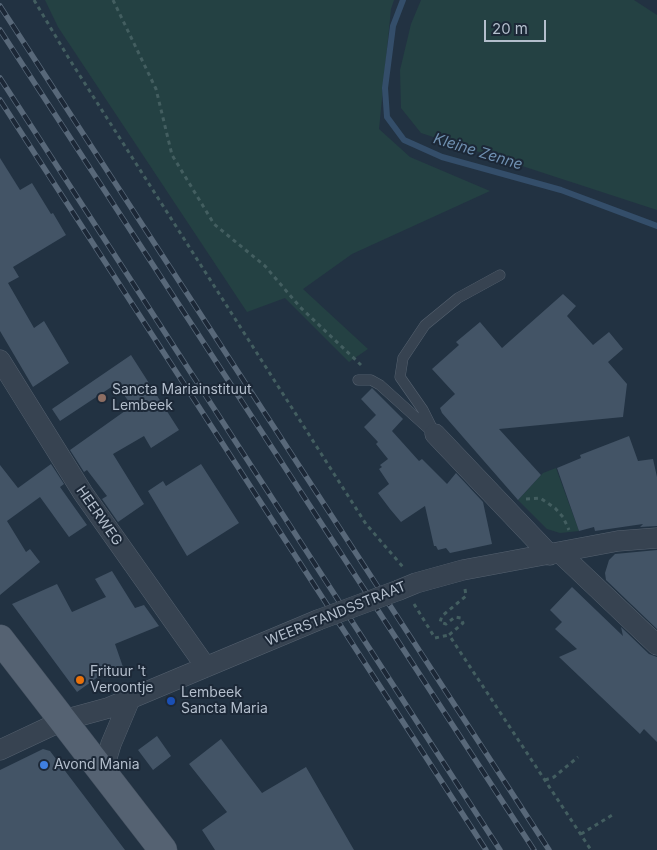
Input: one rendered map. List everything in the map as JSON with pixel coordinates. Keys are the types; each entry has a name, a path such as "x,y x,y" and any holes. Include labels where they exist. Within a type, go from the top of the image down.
{"main road":[{"path":"0,639 163,850"}],"street":[{"name":"HEERWEG","path":"0,360 82,493 206,667"},
{"path":"435,434 507,511 562,552 657,645"},
{"name":"WEERSTANDSSTRAAT","path":"0,750 64,720 108,708 318,620 408,586 462,570 618,541 657,538"},
{"path":"103,771 111,744 130,699"}],"lane":[{"path":"435,434 423,410 400,376 403,358 425,325 458,298 500,276"},
{"path":"358,380 371,380 380,385 435,434"}],"path":[{"path":"34,0 68,57 366,524 408,586"},
{"path":"113,0 156,89 172,155 214,224 265,266 300,307 368,373 371,380"},
{"path":"507,511 525,499 540,498 555,508 563,517 562,552"},
{"path":"418,610 435,638 449,635 462,623 461,618 455,617 446,624 440,622 442,616 466,596 462,570"},
{"path":"449,635 592,850"},
{"path":"545,780 554,777 578,758"},
{"path":"581,834 614,814"}],"green space":[{"path":"45,0 394,0 391,9 379,129 410,157 490,191 352,254 303,289 368,349 349,362 285,298 247,312 58,27"},
{"path":"421,0 634,0 657,15 657,210 421,133 401,108 400,70 411,24"},
{"path":"556,468 579,531 560,533 547,529 518,500 543,473"}],"building":[{"path":"0,158 20,190 32,183 66,235 13,267 19,277 8,283 34,328 44,321 69,363 33,387 0,331"},
{"path":"563,294 576,306 567,316 593,345 609,332 623,349 608,362 627,384 623,417 499,429 541,475 518,500 442,413 440,408 455,394 432,369 459,345 456,342 480,322 502,348"},
{"path":"131,355 179,430 151,448 144,436 113,454 144,504 118,522 102,499 107,496 87,470 84,472 70,450 132,406 116,384 60,421 52,409"},
{"path":"372,388 403,419 392,431 419,461 422,459 447,484 456,473 483,502 492,544 450,553 446,548 438,550 434,546 425,506 401,522 390,509 378,493 389,484 379,469 382,467 380,465 388,459 376,444 378,442 364,427 376,415 361,399"},
{"path":"629,436 638,461 653,459 657,477 657,526 640,527 643,524 595,531 594,527 579,531 557,468 581,458 580,455"},
{"path":"51,464 64,484 60,487 87,525 69,537 40,497 7,521 26,552 30,549 40,562 0,595 0,465 18,488"},
{"path":"201,464 239,523 187,556 148,491 163,481 166,486"},
{"path":"657,550 657,629 606,580 605,573 609,560 615,554"},
{"path":"112,571 135,608 144,605 159,626 115,644 123,667 102,674 77,692 12,604 57,584 72,612 106,597 95,579"},
{"path":"572,587 623,636 621,627 649,654 657,657 657,742 644,729 640,734 559,657 577,649 555,629 562,622 550,610"},
{"path":"157,736 171,756 153,770 138,750"},
{"path":"221,739 262,793 306,767 354,850 215,850 202,830 227,812 189,764"},
{"path":"43,749 50,751 125,850 0,850 0,770"}],"waterway":[{"name":"Kleine Zenne","path":"403,0 393,26 385,88 387,117 404,140 442,157 561,190 657,226"}],"railway":[{"path":"0,6 549,850"},
{"path":"0,30 534,850"},
{"path":"0,78 500,850"},
{"path":"0,100 486,850"}],"place":[{"name":"Sancta Mariainstituut Lembeek","path":"102,398"},
{"name":"Frituur 't Veroontje","path":"80,680"},
{"name":"Lembeek Sancta Maria","path":"171,701"},
{"name":"Avond Mania","path":"44,765"}]}
